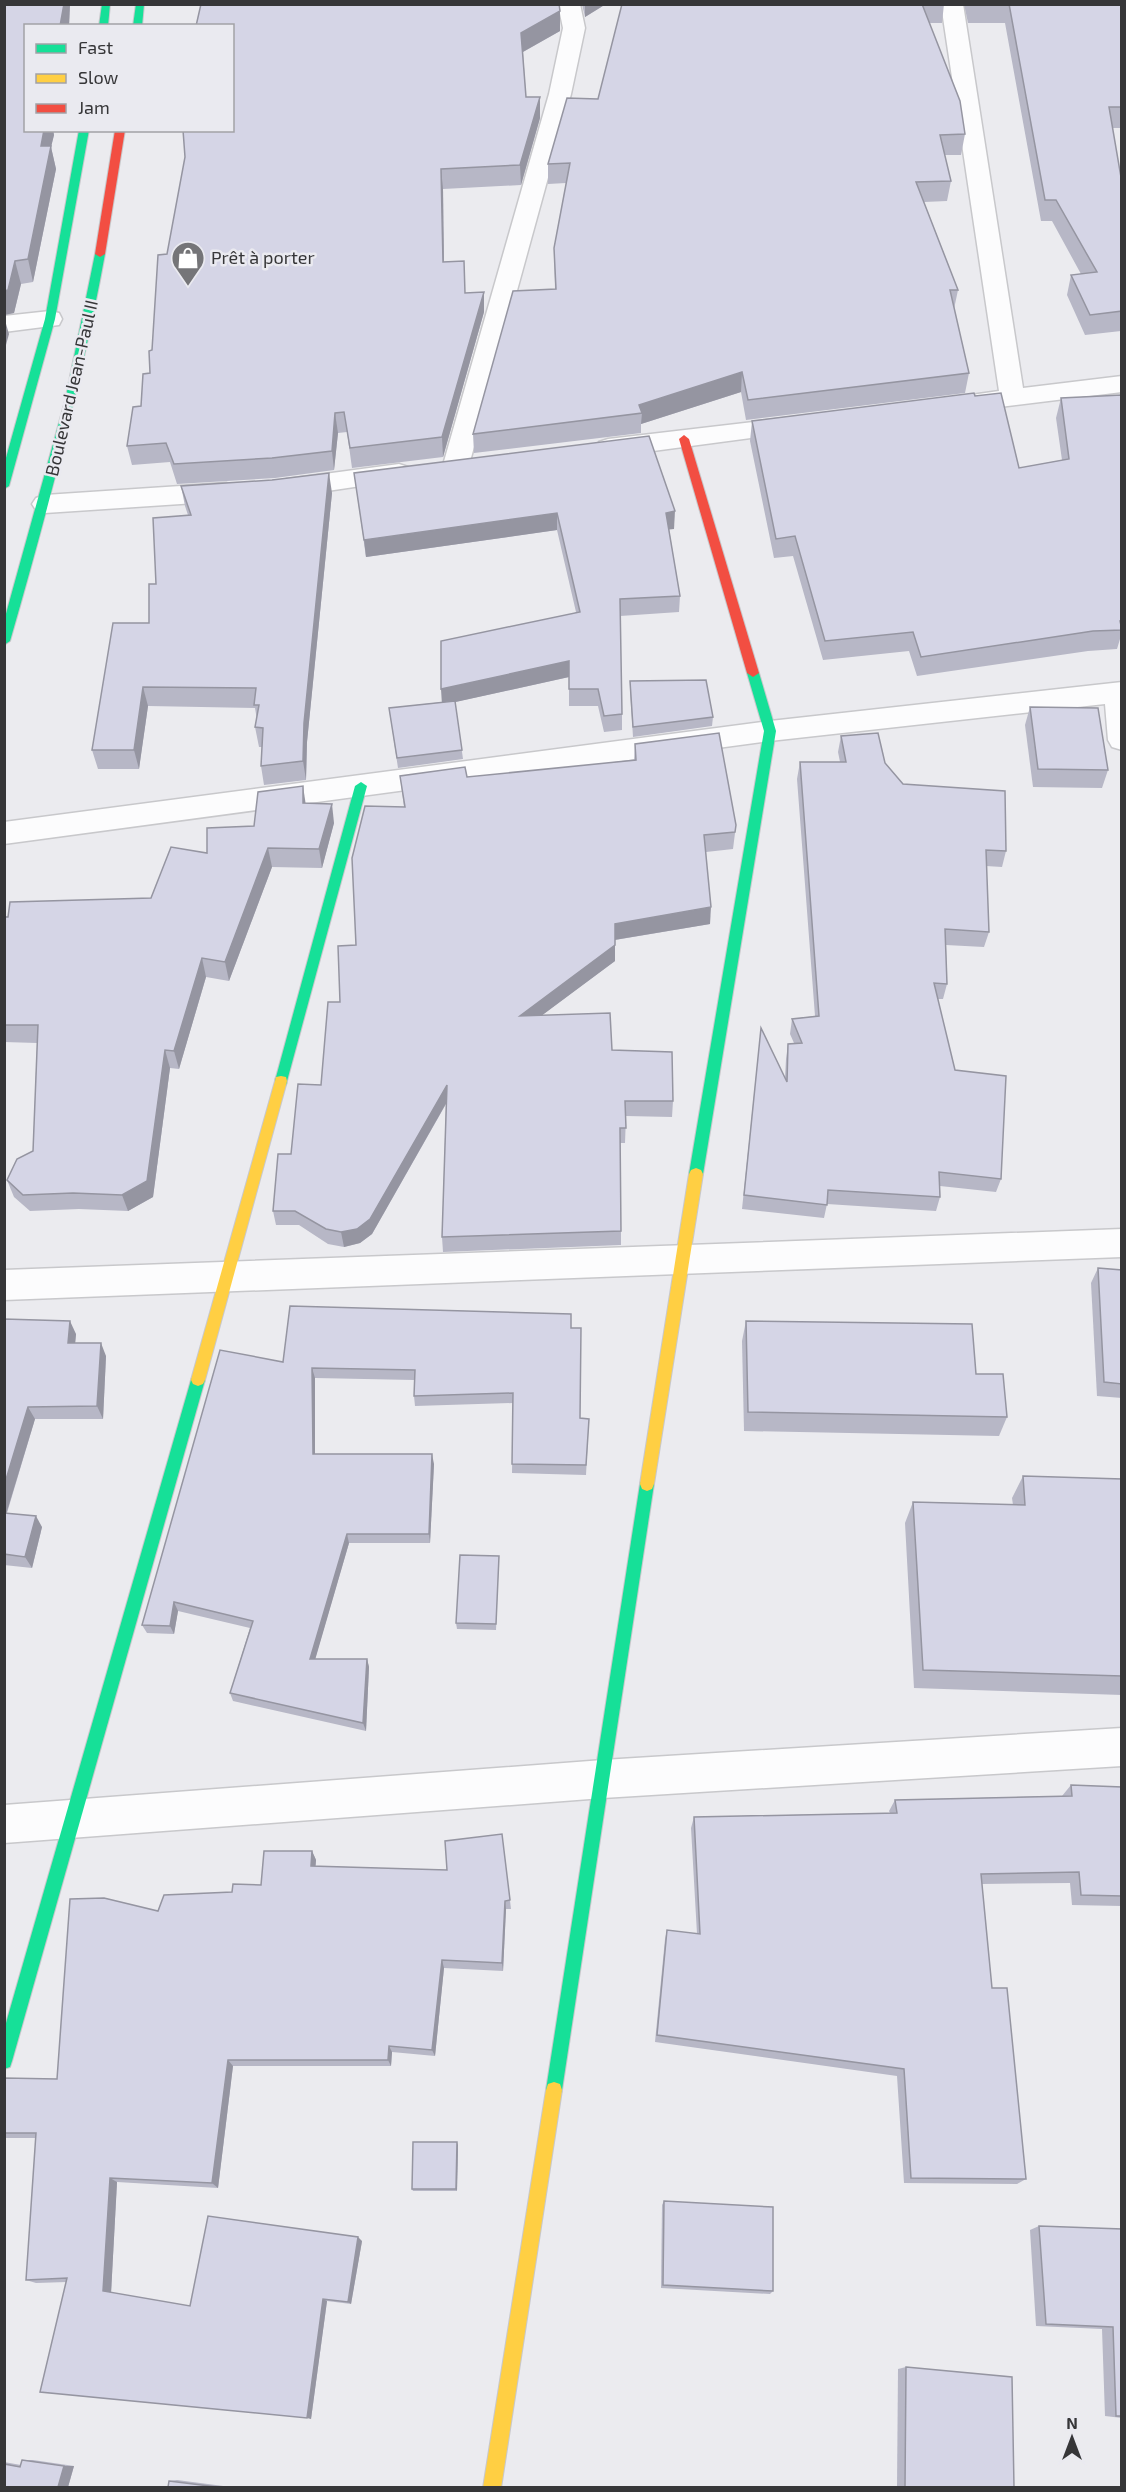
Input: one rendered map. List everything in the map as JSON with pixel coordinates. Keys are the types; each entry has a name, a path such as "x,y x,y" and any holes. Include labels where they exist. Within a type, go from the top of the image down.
{"street":[{"path":"103,24 106,4"},
{"path":"137,24 140,4"},
{"path":"45,504 258,490 447,466 560,94 574,28 569,4"},
{"path":"952,4 1012,398"},
{"name":"Boulevard Jean-Paul II","path":"4,486 50,319 84,132"},
{"name":"Boulevard Jean-Paul II","path":"4,641 45,504 92,300 120,132"},
{"path":"4,324 50,319"},
{"path":"930,408 1122,384"},
{"path":"581,451 824,421"},
{"path":"492,2487 682,1261 770,731 684,439"},
{"path":"4,833 770,731 1120,693 1122,740"},
{"path":"4,2061 227,1278 361,786"},
{"path":"4,1285 1122,1243"},
{"path":"4,1824 603,1779 1122,1747"}],"building":[{"path":"4,4 64,4 60,24 24,24 24,132 44,132 41,146 51,146 28,259 15,261 8,290 4,291"},
{"path":"201,4 559,4 560,11 521,33 526,97 540,97 520,165 441,169 443,262 464,261 465,293 484,292 442,437 350,448 344,412 335,413 332,451 272,458 174,464 166,443 127,446 133,407 141,406 143,374 150,373 149,351 152,350 158,255 167,254 185,157 183,132 234,132 234,24 196,24"},
{"path":"622,4 922,4 960,101 965,134 940,135 951,181 916,182 958,290 950,290 969,373 748,400 742,372 639,405 642,413 473,434 513,291 556,289 554,248 570,163 548,164 567,98 598,99"},
{"path":"1009,4 1122,4 1122,107 1109,107 1122,183 1122,311 1090,315 1071,275 1097,272 1056,200 1045,200"},
{"path":"974,393 975,396 1001,393 1019,468 1069,459 1061,398 1122,395 1122,621 1120,621 1122,630 1093,631 921,657 913,632 825,641 795,536 776,539 752,421"},
{"path":"649,436 675,511 666,513 680,596 620,599 622,714 604,716 598,689 569,689 569,661 441,689 441,641 580,612 557,513 364,540 354,473"},
{"path":"329,473 304,723 303,761 261,766 263,728 255,727 259,705 254,705 256,688 143,687 134,750 92,750 113,623 149,623 149,584 156,584 153,518 191,515 181,486 272,480"},
{"path":"706,680 713,717 633,727 630,681"},
{"path":"455,701 462,750 397,758 389,708"},
{"path":"1030,707 1098,708 1108,770 1038,769"},
{"path":"719,733 736,825 735,832 704,835 711,907 615,924 615,945 520,1016 610,1013 612,1050 672,1052 673,1101 625,1101 626,1128 620,1128 621,1231 442,1237 447,1085 370,1219 357,1229 341,1232 326,1229 295,1211 273,1211 278,1154 291,1154 298,1084 321,1085 328,1002 340,1002 338,946 356,945 352,858 365,806 405,807 400,776 465,767 467,777 636,760 635,744"},
{"path":"878,733 885,763 903,784 1005,791 1006,851 986,850 989,932 945,929 947,984 934,983 955,1070 1006,1076 1001,1179 939,1172 940,1197 828,1190 827,1205 744,1195 761,1028 787,1082 788,1044 802,1043 792,1019 819,1016 800,762 846,762 841,736"},
{"path":"303,786 303,803 332,804 319,849 268,848 225,962 202,958 174,1051 165,1050 147,1181 122,1195 73,1193 23,1195 7,1180 17,1159 33,1151 38,1025 4,1025 4,917 8,917 10,902 151,898 171,847 207,853 207,828 254,826 258,792"},
{"path":"1098,1268 1122,1270 1122,1384 1104,1382"},
{"path":"290,1306 571,1314 571,1328 581,1328 580,1418 589,1419 586,1465 512,1464 513,1393 414,1396 415,1370 312,1368 313,1454 432,1454 429,1534 347,1534 310,1659 367,1659 363,1723 230,1693 253,1621 174,1602 170,1626 142,1625 220,1350 283,1362"},
{"path":"4,1319 70,1321 68,1343 101,1343 97,1406 28,1407 4,1486"},
{"path":"746,1321 972,1324 976,1374 1003,1374 1007,1417 748,1412"},
{"path":"1023,1476 1122,1479 1122,1676 923,1670 913,1502 1025,1505"},
{"path":"4,1513 36,1516 25,1557 4,1554"},
{"path":"460,1555 499,1556 496,1624 456,1623"},
{"path":"1071,1785 1122,1787 1122,1896 1081,1895 1079,1872 981,1874 992,1988 1007,1988 1026,2179 911,2178 904,2069 657,2035 667,1930 700,1934 694,1817 897,1813 895,1800 1072,1796"},
{"path":"502,1834 510,1900 505,1901 502,1963 442,1960 432,2050 389,2046 388,2060 228,2060 212,2183 110,2178 103,2291 190,2306 208,2216 358,2237 348,2302 323,2299 307,2418 40,2392 67,2278 26,2280 36,2133 4,2133 4,2078 57,2079 70,1899 104,1898 158,1911 164,1895 232,1892 233,1884 261,1885 264,1851 312,1851 311,1866 447,1870 445,1841"},
{"path":"413,2142 457,2142 456,2189 412,2189"},
{"path":"664,2201 773,2207 773,2291 663,2285"},
{"path":"1039,2226 1122,2229 1122,2416 1116,2416 1113,2327 1046,2324"},
{"path":"906,2367 1012,2377 1014,2487 905,2487"},
{"path":"22,2460 64,2466 58,2487 4,2487 4,2464 20,2467"},
{"path":"169,2481 217,2487 168,2487"}],"traffic: fast":[{"path":"103,24 106,4"},
{"path":"137,24 140,4"},
{"path":"4,486 50,319 84,132"},
{"path":"4,641 70,401 100,254"},
{"path":"696,1174 770,731 753,673"},
{"path":"281,1081 361,786"},
{"path":"4,2061 198,1380"},
{"path":"554,2090 647,1484"}],"traffic: slow":[{"path":"198,1380 281,1081"},
{"path":"647,1484 696,1174"},
{"path":"492,2488 554,2090"}],"traffic: jam":[{"path":"100,254 120,132"},
{"path":"684,439 753,673"}],"place":[{"name":"Prêt à porter","path":"188,287"}]}
